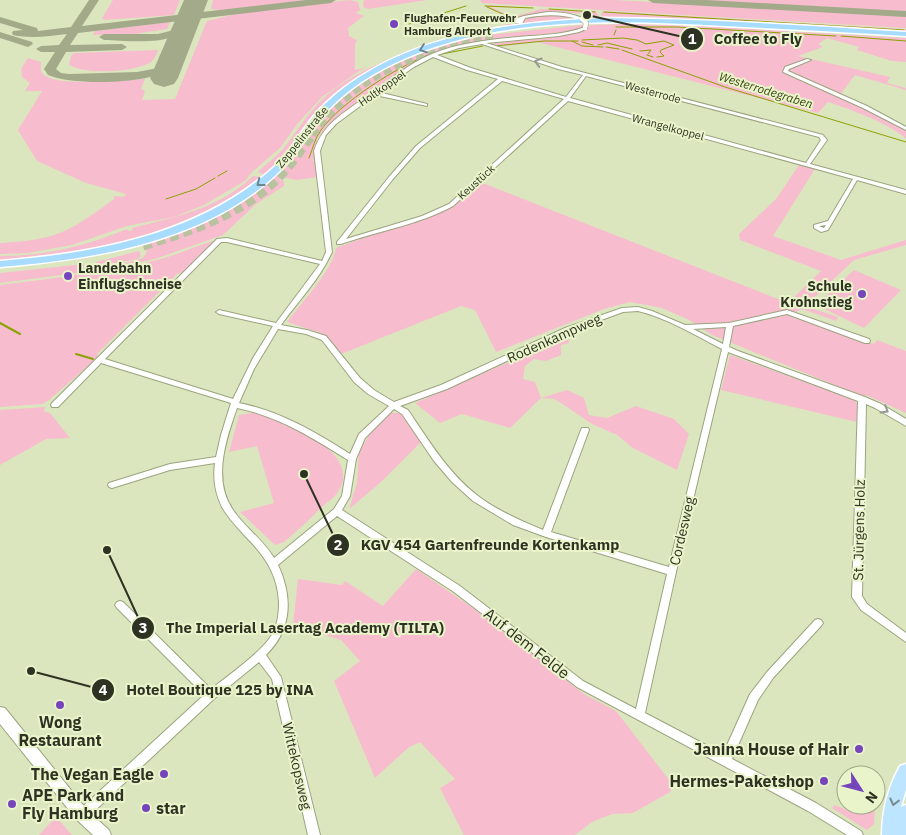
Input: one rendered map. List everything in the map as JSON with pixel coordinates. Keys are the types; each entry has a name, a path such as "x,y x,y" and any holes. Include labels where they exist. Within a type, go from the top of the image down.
{"highway":[{"name":"Zeppelinstraße","path":"0,264 52,260 116,247 166,232 214,212 241,197 271,174 290,154 324,109 352,85 401,58 460,38 535,25 616,20 678,21 906,36"},
{"name":"Zeppelinstraße","path":"495,34 553,26 624,22 906,36"},
{"path":"0,270 81,261 143,246"}],"main road":[{"path":"0,713 82,815 104,835"},
{"path":"890,835 895,797 906,772"},
{"path":"904,835 906,813"}],"street":[{"name":"Holtkoppel","path":"324,263 328,252 318,160 320,139 328,127 432,55 509,39 575,32 585,28 586,22 582,19 554,14 524,17"},
{"name":"Westerrode","path":"484,44 511,54 585,75 824,138 807,165"},
{"name":"Wrangelkoppel","path":"432,55 567,99 906,192"},
{"path":"809,60 787,68 785,72 865,107 906,130"},
{"name":"Keustück","path":"501,79 418,147 339,243 359,235 436,212 451,205 567,99 585,75"},
{"path":"375,93 425,105"},
{"path":"830,222 856,178"},
{"path":"55,405 222,239 324,263 277,326 248,373 235,403 219,459 219,485 226,508 266,552 273,564 281,587 283,610 276,637 260,655 210,695 82,815"},
{"name":"Rodenkampweg","path":"273,564 337,511 346,496 352,459 362,436 394,405 444,387 567,330 622,310 638,309 650,312 684,326 725,348 862,399 878,406 906,423"},
{"path":"219,312 307,332 324,338 357,380 370,392 404,412 437,459 455,480 476,499 516,523 546,534 672,572"},
{"path":"684,326 729,325 787,312 868,342"},
{"name":"Cordesweg","path":"640,715 730,328 729,325"},
{"path":"99,360 262,410 328,443 352,459"},
{"name":"St. Jürgens Holz","path":"862,399 857,597 864,607 906,638"},
{"path":"546,534 585,430"},
{"path":"112,485 170,468 219,459"},
{"name":"Auf dem Felde","path":"337,511 457,589 580,684 726,760 812,807 857,835"},
{"path":"120,605 210,695"},
{"path":"726,760 757,692 818,622"},
{"name":"Wittekopsweg","path":"260,655 276,677 314,835"}],"shaded area":[{"path":"113,0 180,0 174,15 104,20 102,18"},
{"path":"213,0 311,0 220,10 211,9"},
{"path":"350,0 358,2 360,10 356,13 364,16 348,28 349,36 357,40 355,44 355,70 368,67 359,71 322,97 298,123 280,148 252,172 245,181 204,205 174,217 127,226 72,245 28,253 0,254 0,243 36,240 62,232 99,210 114,199 114,196 124,197 126,194 86,183 37,161 18,130 42,91 25,91 30,83 22,77 21,69 28,58 41,62 41,72 52,79 92,82 145,79 141,89 145,91 142,100 175,99 207,21 244,12"},
{"path":"364,0 427,0 368,9 363,7"},
{"path":"480,0 615,0 906,16 906,28 482,3"},
{"path":"686,0 906,0 906,12"},
{"path":"484,6 535,8 491,7 513,17 541,9 595,11 598,14 597,19 589,20 583,17 590,16 590,14 550,12 512,19"},
{"path":"604,11 906,29 906,33 602,18 601,13"},
{"path":"562,15 581,21 545,23 469,35 388,63 318,111 271,170 243,191 214,208 162,230 78,254 0,262 0,256 16,256 65,249 127,229 128,231 133,230 132,228 181,215 212,204 240,187 253,176 260,177 263,174 258,172 283,149 320,102 363,71 426,46 490,26 496,28 510,23 522,24 527,18"},
{"path":"170,22 167,29 135,34 93,35 95,31"},
{"path":"629,24 906,38 906,62 892,61 857,50 859,47 827,38 818,44 823,47 798,56 890,77 887,83 906,88 906,90 855,75 840,95 906,127 906,139 881,123 828,102 818,113 537,42 495,47 490,44 578,33 587,29 590,25"},
{"path":"582,25 582,28 574,31 509,38 430,55 373,92 326,127 317,139 315,159 310,160 316,161 318,177 296,180 282,177 279,180 284,181 284,186 256,204 223,235 155,259 105,269 143,258 147,252 141,242 184,227 260,186 328,108 356,84 393,63 432,48 471,37"},
{"path":"158,50 152,61 136,68 124,70 85,70 69,64 74,53"},
{"path":"799,165 815,169 773,236 841,260 906,240 906,245 854,260 805,306 838,317 836,321 802,309 789,316 867,342 874,344 877,340 906,351 906,413 866,395 864,397 712,335 689,320 662,308 630,302 604,309 496,352 475,310 461,306 341,354 321,333 287,322 323,276 334,257 336,248 455,204 480,182 788,303 821,271 740,240 739,234 776,199"},
{"path":"216,240 183,272 177,274 97,354 98,357 48,401 42,404 0,407 0,285 138,265"},
{"path":"139,251 141,256 137,259 96,267 96,262"},
{"path":"84,264 84,272 0,283 0,273"},
{"path":"854,270 901,290 864,328 816,305"},
{"path":"568,336 569,343 561,345 561,355 546,361 534,359 525,366 523,379 535,382 541,398 510,428 462,414 440,423 415,403"},
{"path":"730,355 854,400 857,404 857,422 721,390"},
{"path":"567,390 584,398 589,415 607,418 636,406 674,419 689,434 677,470 633,448 617,435 592,424 555,399 541,398"},
{"path":"45,407 44,411 50,413 70,438 46,439 0,465 0,410"},
{"path":"257,412 302,431 318,441 331,452 340,464 343,477 338,492 334,496 284,542 275,545 240,512 274,503 257,446 229,452 239,415"},
{"path":"390,413 401,413 421,442 381,482 349,509 357,483 359,453 369,435"},
{"path":"416,569 473,608 584,694 616,711 673,785 670,792 633,813 612,814 592,822 575,835 464,835 440,788 455,779 420,742 408,748 375,778 334,681 360,661 341,640 293,625 298,579 342,585 345,581 383,606"},
{"path":"843,815 874,815 874,824 867,830"},
{"path":"56,817 72,835 39,835"}],"waterway":[{"path":"409,24 466,6"},
{"path":"485,6 533,8"},
{"path":"487,7 507,16"},
{"path":"549,9 595,12"},
{"path":"604,12 904,30"},
{"path":"616,27 677,27 836,36"},
{"path":"614,35 616,30"},
{"path":"841,36 906,41"},
{"path":"582,40 623,38 637,40 646,44 664,41 674,45 661,50 660,52 664,56 657,57"},
{"path":"495,46 544,41 572,41"},
{"name":"Westerrodegraben","path":"572,41 578,41"},
{"name":"Westerrodegraben","path":"572,41 582,46 603,47"},
{"name":"Westerrodegraben","path":"582,42 593,45"},
{"name":"Westerrodegraben","path":"598,45 607,43 632,49"},
{"path":"442,54 483,46"},
{"name":"Westerrodegraben","path":"606,47 619,49"},
{"name":"Westerrodegraben","path":"622,50 725,87 906,142"},
{"path":"640,51 651,50 648,54"},
{"path":"309,158 319,133 342,108 370,86 428,55"},
{"name":"Westerrodegraben","path":"647,55 653,57"},
{"path":"218,176 227,171"},
{"path":"166,199 196,189 215,178"},
{"path":"0,323 20,334"},
{"path":"76,354 93,359"}],"taxiway":[{"path":"75,30 94,0"},
{"path":"75,30 331,0"},
{"path":"653,0 906,14"},
{"path":"0,20 33,30"},
{"path":"104,37 158,37 178,32 185,27"},
{"path":"17,33 39,34 75,30"},
{"path":"63,48 75,30"},
{"path":"0,35 28,44"},
{"path":"63,48 122,47"},
{"path":"41,49 63,48"},
{"path":"63,48 50,69 52,73 59,76 137,76 150,74 170,65"}],"runway":[{"path":"164,78 196,0"}],"tunnel":[{"path":"312,135 330,113 371,79 417,57 442,48 495,34"},
{"path":"143,246 194,229 227,215 242,206 277,179 313,134"}],"place":[{"name":"Coffee to Fly","path":"587,15"},
{"name":"Flughafen-Feuerwehr Hamburg Airport","path":"394,24"},
{"name":"Landebahn Einflugschneise","path":"68,276"},
{"name":"Schule Krohnstieg","path":"862,294"},
{"name":"KGV 454 Gartenfreunde Kortenkamp","path":"304,474"},
{"name":"The Imperial Lasertag Academy (TILTA)","path":"107,550"},
{"name":"Hotel Boutique 125 by INA","path":"31,671"},
{"name":"Wong Restaurant","path":"60,705"},
{"name":"Janina House of Hair","path":"859,749"},
{"name":"The Vegan Eagle","path":"164,774"},
{"name":"Hermes-Paketshop","path":"824,781"},
{"name":"APE Park and Fly Hamburg","path":"12,804"},
{"name":"star","path":"146,808"}]}
